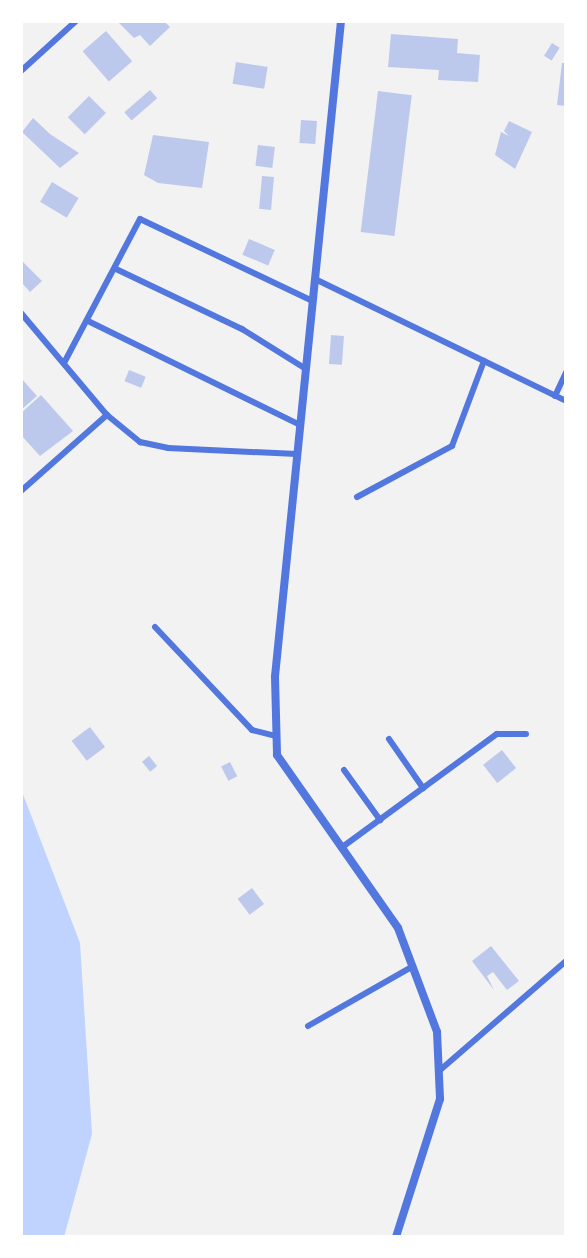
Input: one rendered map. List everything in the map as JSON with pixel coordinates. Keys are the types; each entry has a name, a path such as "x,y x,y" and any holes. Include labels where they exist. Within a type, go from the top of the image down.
{"street":[{"path":"21,71 76,21"},
{"path":"341,21 275,677 276,755 398,928 437,1032 440,1098 396,1237"},
{"path":"64,363 140,219 313,301"},
{"path":"116,268 242,329 306,369"},
{"path":"315,279 566,401"},
{"path":"21,313 107,415 139,442 169,448 297,454"},
{"path":"88,321 300,425"},
{"path":"357,497 452,446 484,362"},
{"path":"555,396 566,372"},
{"path":"21,491 107,415"},
{"path":"155,627 252,730 276,736"},
{"path":"341,849 497,734 526,734"},
{"path":"389,739 424,788"},
{"path":"344,770 380,820"},
{"path":"439,1071 566,961"},
{"path":"308,1026 413,966"}],"water":[{"path":"21,789 80,943 92,1134 64,1237 21,1237"}],"building":[{"path":"117,21 164,21 170,27 150,46 140,35 134,38"},
{"path":"106,31 132,61 109,82 83,51"},
{"path":"391,34 458,39 457,53 480,55 478,82 438,80 439,70 388,67"},
{"path":"552,43 560,48 552,60 544,56"},
{"path":"236,62 268,67 264,89 233,84"},
{"path":"562,63 566,63 566,106 557,105"},
{"path":"150,90 157,98 132,121 124,112"},
{"path":"378,91 412,95 394,236 361,232"},
{"path":"89,96 106,113 85,134 68,117"},
{"path":"33,118 50,134 79,153 60,168 22,132"},
{"path":"301,120 317,121 315,144 299,143"},
{"path":"509,121 532,132 515,169 495,155 501,132 509,136 504,131"},
{"path":"153,135 209,142 202,188 158,183 144,175"},
{"path":"258,145 275,147 272,168 255,166"},
{"path":"262,176 274,177 271,210 259,209"},
{"path":"52,182 79,198 67,218 40,202"},
{"path":"249,239 275,250 268,266 242,255"},
{"path":"22,261 42,281 30,292 21,282"},
{"path":"331,335 344,336 342,365 329,364"},
{"path":"129,370 146,377 141,388 125,381"},
{"path":"21,378 37,396 21,410"},
{"path":"41,395 73,431 40,456 21,435 21,413"},
{"path":"90,727 105,747 87,761 72,741"},
{"path":"502,750 516,768 497,783 483,765"},
{"path":"149,756 157,766 150,772 142,762"},
{"path":"230,762 237,776 228,781 221,767"},
{"path":"252,888 264,904 250,915 238,899"},
{"path":"491,946 519,981 507,990 493,972 487,976 494,990 472,961"}]}
